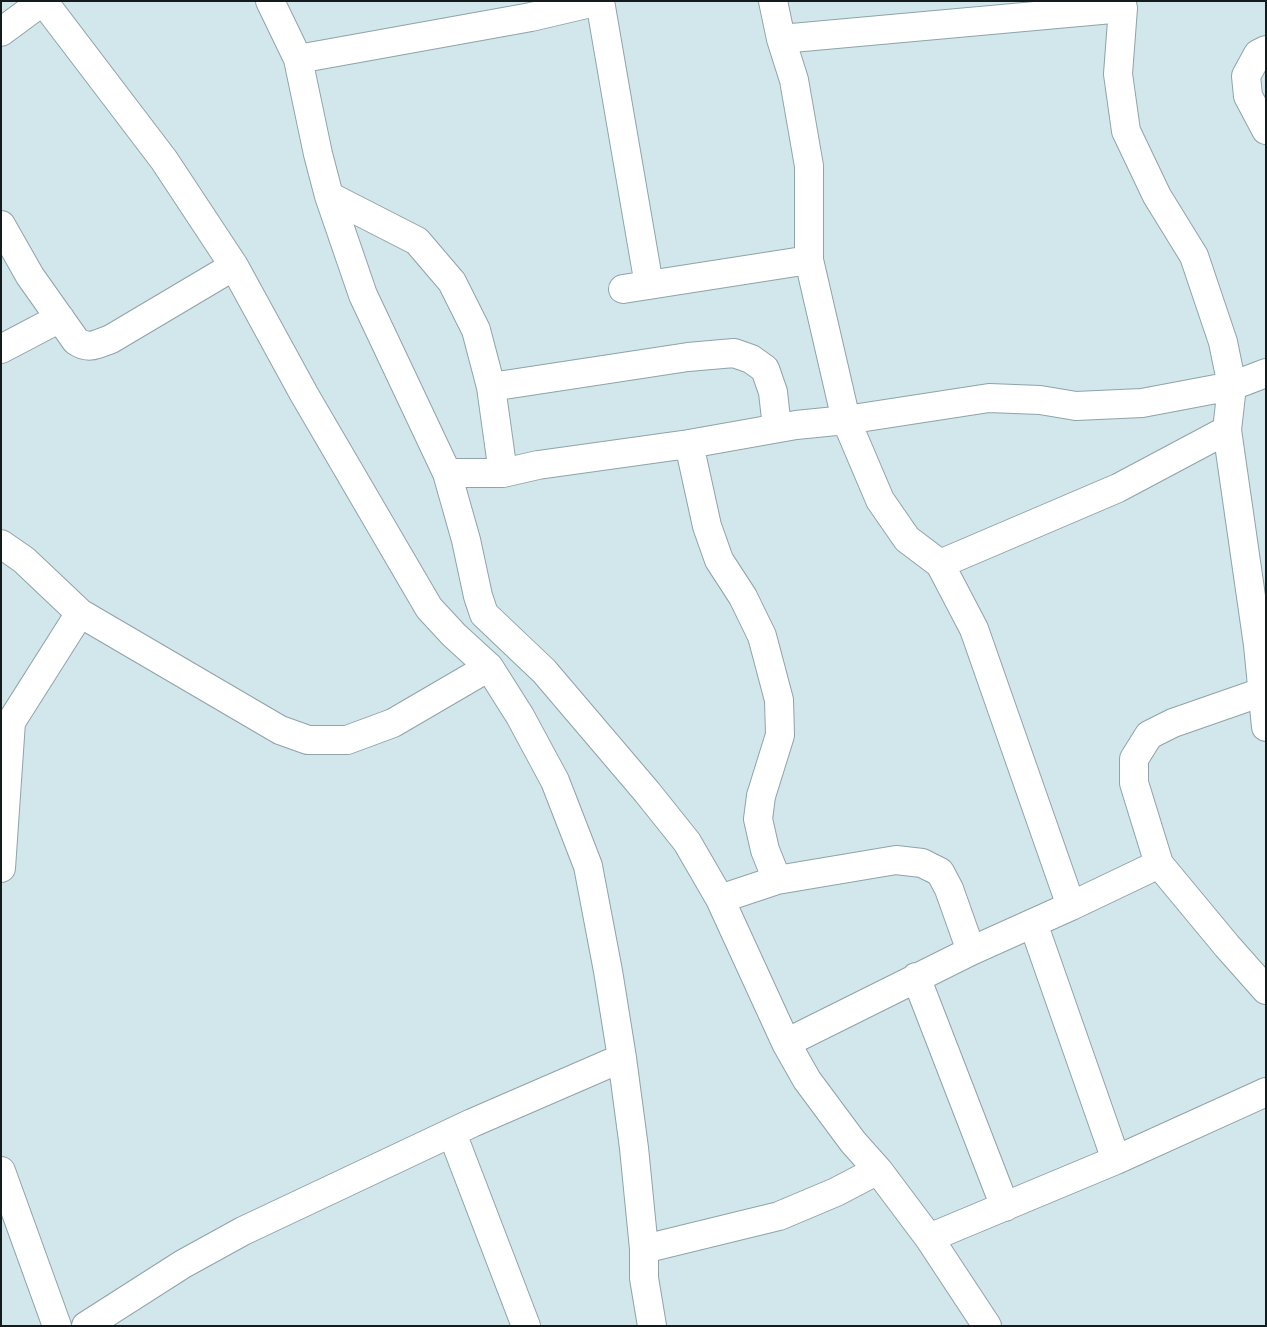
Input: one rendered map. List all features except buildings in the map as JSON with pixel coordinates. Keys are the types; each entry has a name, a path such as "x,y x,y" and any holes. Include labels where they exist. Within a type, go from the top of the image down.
{"street":[{"path":"1,32 43,1 164,160 234,266 304,394 430,608 454,635 489,666 520,716 555,781 588,866 608,971 634,1148 644,1248 644,1278 652,1326"},
{"path":"270,1 298,59 329,196 363,294 447,473 484,614 544,671 687,842 720,899 786,1043 807,1080 929,1238 987,1326"},
{"path":"298,59 531,17 600,1 636,287 810,260"},
{"path":"773,1 781,39 794,80 809,166 810,260 846,420 880,500 907,539 940,564 974,629 1071,906"},
{"path":"781,39 1122,5 1118,74 1126,131 1157,196 1194,256 1223,342 1232,386 1227,430 1256,577 1258,646 1266,727"},
{"path":"1266,50 1258,54 1246,76 1248,96 1266,130"},
{"path":"329,196 417,241 452,282 476,330 491,387 503,473"},
{"path":"1,225 30,276 76,341 84,346 94,346 111,339 234,266"},
{"path":"1,349 60,318"},
{"path":"491,387 688,357 734,353 751,359 765,369 774,392 778,428"},
{"path":"447,473 503,473 538,465 989,398 1040,400 1076,406 1142,402 1232,386 1266,373"},
{"path":"940,564 1118,488 1227,430"},
{"path":"689,444 707,526 719,560 743,597 762,636 779,700 780,735 761,796 758,819 766,850 777,880"},
{"path":"1,544 24,560 80,614 280,730 308,740 347,740 393,723 489,666"},
{"path":"1,868 6,723 80,614"},
{"path":"454,635 484,614"},
{"path":"1262,692 1173,723 1149,735 1134,759 1134,783 1160,864 1227,946 1266,990"},
{"path":"720,899 777,880 896,860 922,863 940,872 949,889 971,951"},
{"path":"786,1043 916,977 1160,864"},
{"path":"1033,923 1116,1160"},
{"path":"916,977 1005,1207"},
{"path":"86,1326 183,1264 243,1231 452,1132 622,1058"},
{"path":"929,1238 1116,1160 1266,1092"},
{"path":"452,1132 526,1326"},
{"path":"644,1248 778,1216 836,1192 878,1170"},
{"path":"1,1171 57,1326"}]}
